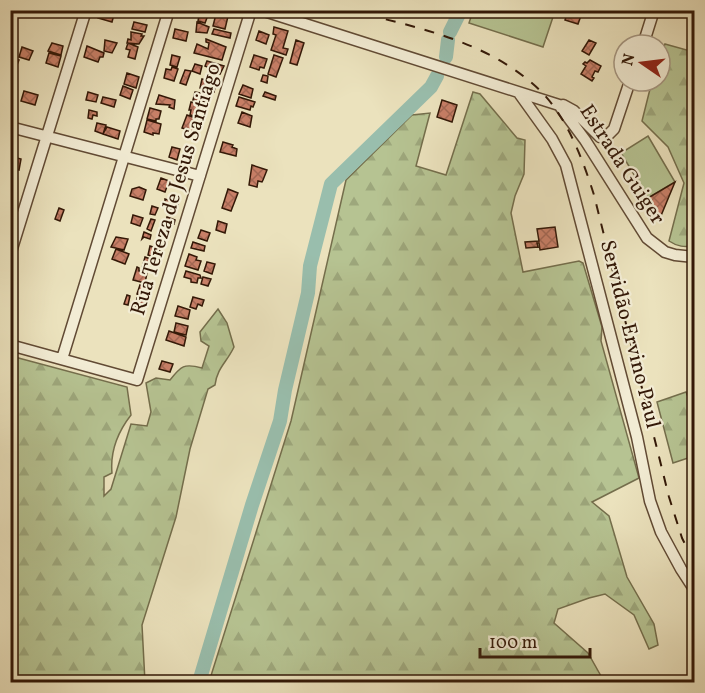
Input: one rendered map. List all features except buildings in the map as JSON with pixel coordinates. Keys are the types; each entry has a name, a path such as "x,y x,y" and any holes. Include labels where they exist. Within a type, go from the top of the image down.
{"street":[{"path":"10,255 86,10"},
{"path":"10,345 62,359 169,10"},
{"name":"Rua Tereza de Jesus Santiago","path":"62,359 137,380 250,10"},
{"name":"Estrada Guiger","path":"261,10 559,105 581,133 647,238 665,252 694,256"},
{"path":"647,33 654,10"},
{"name":"Servidão Ervino Paul","path":"519,93 552,138 566,165 637,437 650,501 661,532 694,589"},
{"path":"559,105 574,111 600,137 606,137 614,129 626,93"},
{"path":"10,127 200,176"}],"green space":[{"path":"473,10 555,11 543,47 469,23"},
{"path":"672,46 694,52 694,246 681,246 669,241 684,183 668,147 642,121 649,93 672,93"},
{"path":"473,92 480,94 517,138 525,140 524,174 511,213 523,272 579,261 583,263 602,327 601,341 639,478 592,502 609,516 627,577 654,624 658,645 649,649 634,615 605,594 558,609 554,623 588,653 601,676 599,682 209,682 291,421 346,180 412,115 430,113 416,166 446,175"},
{"path":"648,136 675,182 648,198 621,153"},
{"path":"218,309 227,323 234,347 220,369 215,385 208,389 190,449 176,517 142,625 145,682 11,682 11,356 127,387 131,415 115,442 112,473 104,477 104,496 111,489 131,424 147,426 151,412 146,383 156,378 170,380 183,367 202,368 209,346 201,341 200,332"},
{"path":"686,392 694,412 694,511 691,457 673,463 657,402"}],"waterway":[{"path":"450,32 461,10"},
{"path":"446,57 448,40"},
{"path":"199,682 252,505 280,421 308,293 310,266 331,184 431,87 437,76"}],"railway":[{"path":"347,10 445,36 491,56 533,84 554,107 563,121 578,150 594,195 669,497 682,538 694,562"}]}
